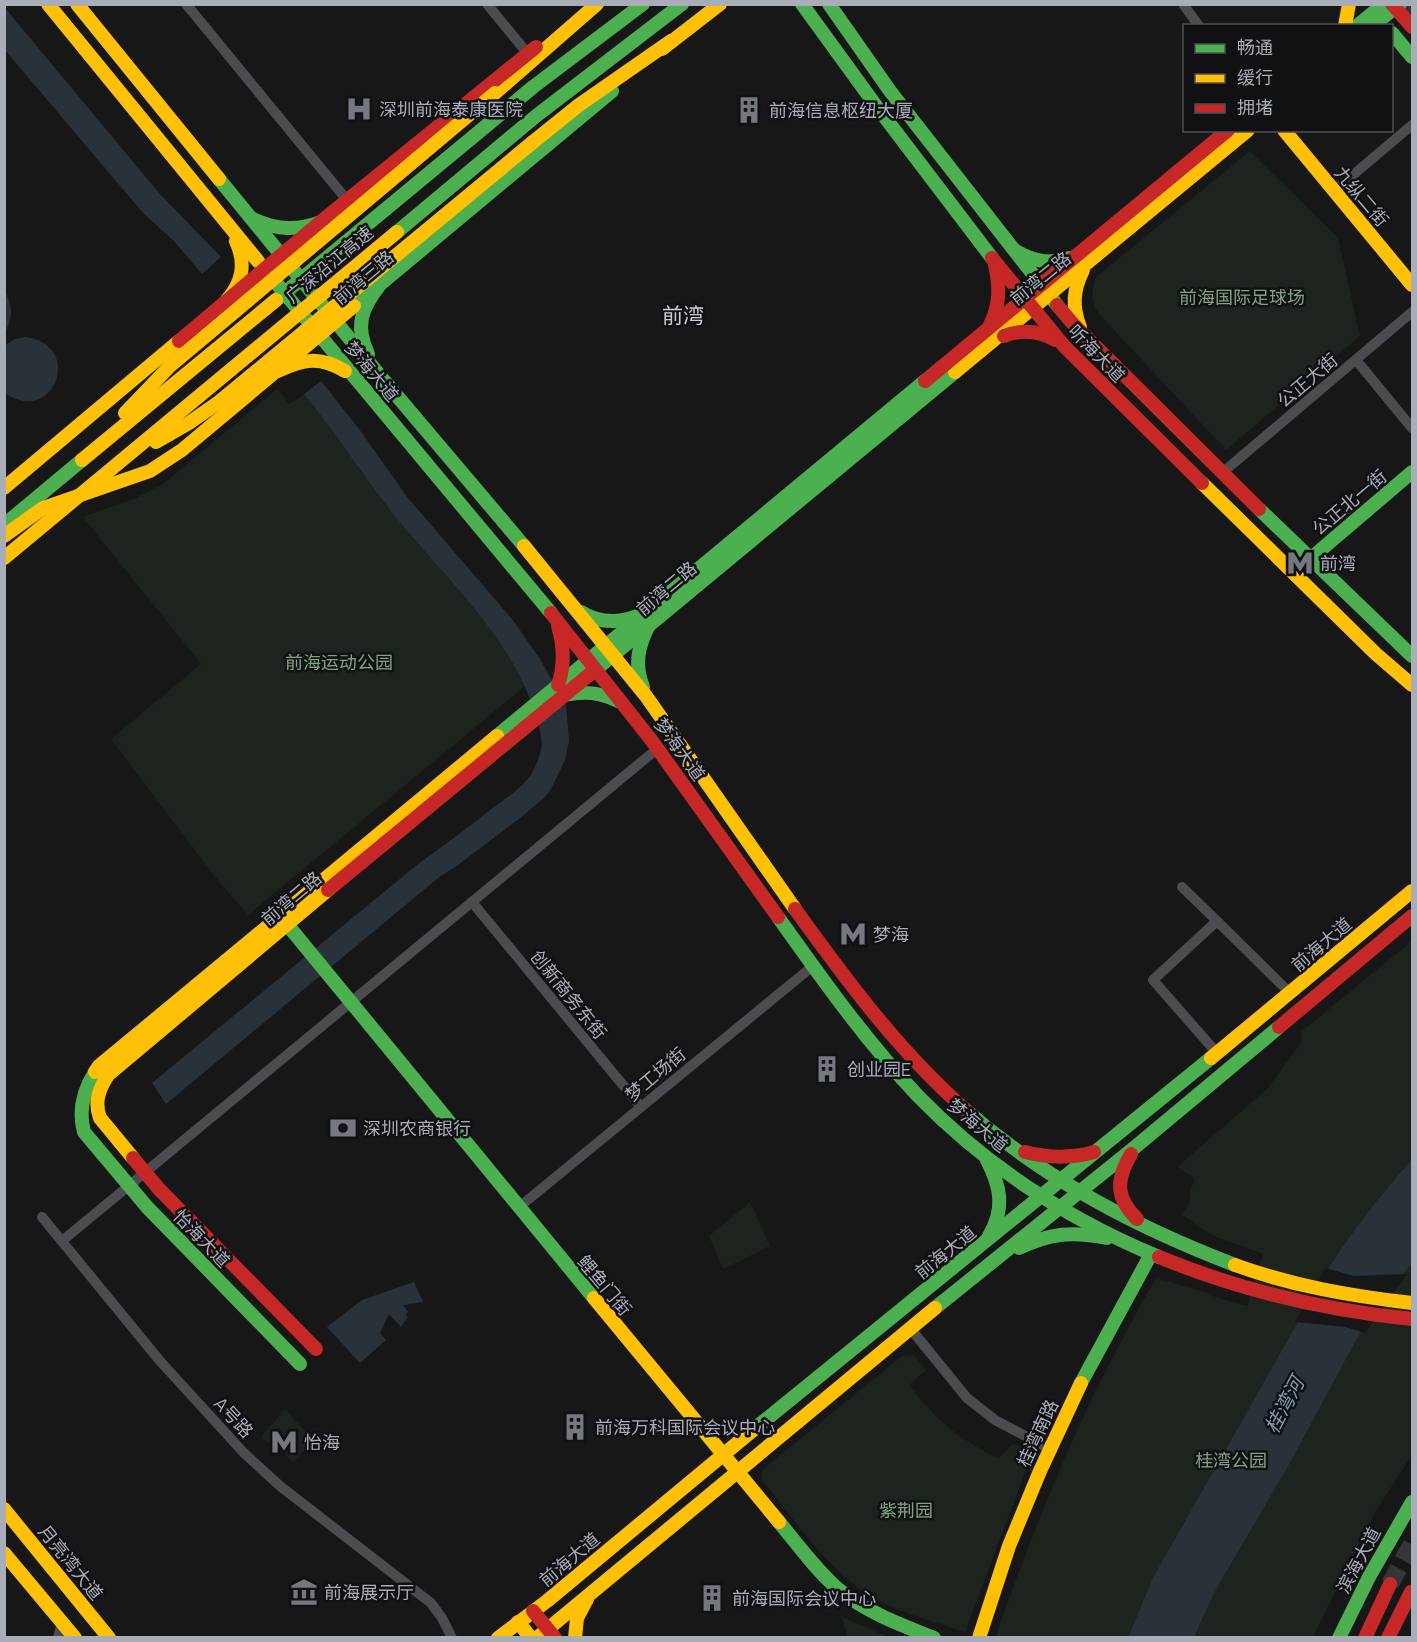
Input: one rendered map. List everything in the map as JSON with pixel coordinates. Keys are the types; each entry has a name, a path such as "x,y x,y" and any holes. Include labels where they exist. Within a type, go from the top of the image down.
{"main road":[{"name":"梦海大道","path":"48,4 593,665 885,1061 939,1116 986,1156 1042,1196 1152,1254 1230,1282 1314,1305 1413,1319"},
{"name":"梦海大道","path":"77,4 336,322 650,701 811,930 887,1030 922,1068 1014,1149 1060,1182 1158,1233 1235,1267 1320,1290 1413,1303"},
{"path":"4,488 347,200 528,54 595,4"},
{"path":"82,460 153,381 495,93 595,4"},
{"name":"广深沿江高速","path":"4,525 533,87 643,4"},
{"name":"广深沿江高速","path":"4,558 536,116 682,4"},
{"name":"前湾三路","path":"4,536 43,508 150,471 182,450 671,41 720,4"},
{"name":"听海大道","path":"829,4 890,91 1044,290 1082,333 1310,559 1413,656"},
{"path":"1345,24 1349,4"},
{"name":"听海大道","path":"802,6 993,259 1064,346 1376,654 1413,686"},
{"path":"1361,24 1383,12 1413,27"},
{"path":"1393,34 1412,56"},
{"path":"104,474 189,423 219,402 532,142 579,105 671,41"},
{"path":"1393,46 1412,56"},
{"name":"前湾二路","path":"1086,256 1226,132"},
{"name":"前湾二路","path":"104,1071 1044,290 1245,132"},
{"name":"九纵二街","path":"1286,132 1413,285"},
{"path":"249,216 262,224 281,230 298,230 321,222"},
{"path":"227,300 238,287 243,269 240,249 230,226"},
{"path":"1012,248 1029,259 1046,263 1086,256 1073,296 1076,317 1082,333"},
{"path":"987,338 1000,298 993,259"},
{"path":"379,286 367,302 362,314 361,336 384,380"},
{"path":"987,338 1027,330 1044,333 1064,346"},
{"path":"279,370 300,361 324,361 355,378"},
{"name":"公正北一街","path":"1310,559 1413,472"},
{"path":"574,608 585,615 611,622 648,618 637,660 640,682 650,701"},
{"path":"550,613 561,634 564,652 561,690 594,691 609,696 626,707"},
{"name":"前海大道","path":"498,1638 1110,1142 1413,891"},
{"name":"前海大道","path":"546,1635 596,1588 736,1471 1134,1148 1413,915"},
{"name":"鲤鱼门街","path":"284,920 518,1208 817,1569 843,1594 869,1611 934,1638"},
{"name":"怡海大道","path":"104,1071 98,1094 97,1108 100,1118 144,1173 172,1203 316,1349"},
{"name":"怡海大道","path":"104,1071 89,1082 82,1099 80,1117 84,1132 164,1226 300,1364"},
{"path":"1014,1149 1038,1156 1071,1157 1093,1152 1110,1142"},
{"path":"1134,1148 1122,1172 1119,1194 1123,1204 1130,1212 1158,1233"},
{"path":"985,1243 998,1220 1002,1198 998,1179 986,1156"},
{"path":"999,1258 1056,1233 1086,1234 1128,1243"},
{"name":"桂湾南路","path":"979,1638 1002,1564 1050,1449 1095,1355 1152,1254"},
{"name":"滨海大道","path":"1339,1638 1374,1568 1413,1502"},
{"name":"月亮湾大道","path":"4,1509 109,1638"},
{"path":"4,1553 75,1638"},
{"path":"1365,1638 1390,1584"},
{"path":"574,1638 577,1618 596,1588"},
{"path":"1388,1638 1411,1592"},
{"path":"533,1611 546,1635"},
{"path":"518,1622 531,1638"}],"street":[{"path":"186,4 347,200"},
{"path":"488,4 528,54"},
{"path":"1183,4 1198,24"},
{"path":"1334,191 1413,125"},
{"name":"公正大街","path":"1222,473 1413,312"},
{"path":"1356,360 1413,429"},
{"path":"62,1241 657,749"},
{"path":"1182,887 1290,993"},
{"name":"创新商务东街","path":"472,902 641,1107"},
{"path":"1216,1052 1153,980 1217,921"},
{"name":"梦工场街","path":"518,1208 813,966"},
{"name":"A号路","path":"42,1217 160,1361 244,1453 280,1486 431,1603 452,1638"},
{"path":"910,1328 967,1398 995,1420 1050,1449"},
{"path":"58,1638 62,1622"}],"green space":[{"name":"前海国际足球场","path":"1250,151 1338,238 1360,336 1226,450 1099,314 1094,305 1093,292 1096,277"},
{"name":"前海运动公园","path":"277,389 289,404 304,394 392,512 481,617 512,662 525,686 248,915 213,874 111,739 201,664 83,517 136,498 163,484"},
{"name":"桂湾公园","path":"1412,941 1412,1455 1375,1512 1313,1637 995,1638 1037,1525 1084,1415 1155,1280 1159,1279 1209,1293 1215,1297 1247,1306 1263,1254 1211,1235 1182,1215 1190,1201 1190,1190 1194,1182 1193,1177 1177,1167 1267,1089 1301,1043 1302,1031"},
{"path":"750,1202 770,1246 723,1269 709,1236"},
{"name":"紫荆园","path":"914,1355 926,1370 909,1385 949,1428 970,1443 998,1458 1013,1444 1029,1450 1031,1457 965,1632 898,1610 860,1589 829,1562 762,1480 762,1470 902,1356"},
{"path":"285,1409 313,1440 294,1462 262,1438"},
{"path":"841,1616 887,1637 848,1637"}],"water":[{"path":"5,8 159,193 221,257 202,274 174,241 144,214 5,50"},
{"path":"5,292 10,302 11,312 10,322 5,332"},
{"path":"25,337 43,343 54,353 58,367 56,380 49,392 37,400 22,401 5,393 4,346 15,339"},
{"path":"321,381 359,429 408,498 512,619 540,659 566,705 569,741 565,760 545,797 438,878 166,1104 152,1083 418,864 515,792 530,776 541,751 541,735 535,713 509,656 472,606 391,511 304,394"},
{"name":"桂湾河","path":"1412,1160 1412,1263 1357,1338 1291,1461 1215,1591 1194,1637 1128,1638 1153,1578 1328,1269 1368,1213"},
{"path":"414,1282 423,1302 403,1305 408,1312 405,1315 408,1317 401,1327 389,1314 380,1333 386,1340 360,1363 327,1327 362,1300"}],"pier":[{"path":"1325,1268 1354,1276 1407,1274 1365,1333 1345,1327 1295,1322"}],"tunnel":[{"path":"1406,4 1412,15"},
{"path":"1390,1584 1412,1544"}],"traffic: fast":[{"path":"276,300 533,87 643,4"},
{"path":"397,232 536,116 682,4"},
{"path":"802,4 992,258"},
{"path":"829,4 890,91 1057,305"},
{"path":"1375,24 1400,4"},
{"path":"1359,24 1379,8"},
{"path":"1393,34 1412,57"},
{"path":"354,306 612,91"},
{"path":"219,179 381,377 524,546"},
{"path":"253,219 287,228 321,222"},
{"path":"1016,251 1029,258 1042,261 1070,258"},
{"path":"257,260 551,613"},
{"path":"368,354 362,335 362,318 368,302 379,286"},
{"path":"595,670 955,372"},
{"path":"497,736 925,381"},
{"path":"4,525 82,460"},
{"path":"1310,559 1412,472"},
{"path":"1259,509 1412,656"},
{"path":"581,612 606,621 623,620 648,612"},
{"path":"643,687 638,656 649,625"},
{"path":"565,695 592,693 618,701"},
{"path":"281,917 594,1298"},
{"path":"778,917 862,1032 918,1096 944,1121 1001,1168 1031,1189 1093,1226 1159,1257"},
{"path":"935,1308 1134,1148 1279,1027"},
{"path":"753,1430 1211,1058"},
{"path":"95,1072 87,1086 83,1101 84,1132 147,1207 300,1364"},
{"path":"968,1112 1030,1160 1094,1200 1163,1235 1235,1265"},
{"path":"987,1160 995,1179 999,1198 997,1217 989,1236"},
{"path":"1019,1248 1052,1236 1083,1234 1107,1238"},
{"path":"1081,1383 1151,1254"},
{"path":"1339,1638 1369,1577 1412,1502"},
{"path":"779,1522 807,1557 838,1589 860,1605 934,1638"}],"traffic: slow":[{"path":"48,4 257,260"},
{"path":"77,4 219,179"},
{"path":"495,93 597,4"},
{"path":"662,49 720,4"},
{"path":"1345,24 1349,4"},
{"path":"533,142 579,105 671,41"},
{"path":"125,413 170,366 495,93"},
{"path":"955,372 1246,132"},
{"path":"1286,132 1412,285"},
{"path":"156,442 219,402 533,142"},
{"path":"4,558 397,232"},
{"path":"227,300 240,279 242,265 236,241"},
{"path":"1080,327 1075,298 1083,270"},
{"path":"82,460 276,300"},
{"path":"4,536 43,508 150,471 182,450 354,306"},
{"path":"4,488 179,341"},
{"path":"278,371 312,361 327,363 345,371"},
{"path":"1202,483 1376,654 1412,685"},
{"path":"524,546 646,696 795,909"},
{"path":"95,1072 99,1066 497,736"},
{"path":"133,1158 100,1118 97,1106 98,1096 108,1075 328,890"},
{"path":"1211,1058 1412,891"},
{"path":"1235,1265 1322,1289 1412,1303"},
{"path":"594,1298 779,1522"},
{"path":"537,1638 935,1308"},
{"path":"979,1638 1009,1546 1040,1471 1081,1383"},
{"path":"498,1638 547,1601 753,1430"},
{"path":"4,1509 109,1638"},
{"path":"4,1553 75,1638"},
{"path":"575,1638 577,1618 587,1599"},
{"path":"518,1622 531,1638"}],"traffic: jam":[{"path":"1392,4 1412,27"},
{"path":"179,341 324,219 536,47"},
{"path":"925,381 1226,132"},
{"path":"992,258 1064,346 1202,483"},
{"path":"990,325 998,296 995,265"},
{"path":"1057,305 1074,325 1259,509"},
{"path":"1004,336 1017,332 1030,332 1055,340"},
{"path":"551,613 652,741 778,917"},
{"path":"558,626 563,655 558,685"},
{"path":"328,890 595,670"},
{"path":"795,909 897,1041 968,1112"},
{"path":"1279,1027 1412,916"},
{"path":"1025,1152 1060,1157 1094,1152"},
{"path":"1131,1154 1123,1172 1120,1188 1121,1196 1137,1219"},
{"path":"133,1158 159,1189 316,1349"},
{"path":"1159,1257 1221,1280 1283,1297 1347,1310 1412,1319"},
{"path":"1365,1638 1390,1584"},
{"path":"1388,1638 1411,1592"},
{"path":"533,1611 555,1638"}],"place":[{"name":"深圳前海泰康医院","path":"359,109"},
{"name":"前海信息枢纽大厦","path":"749,110"},
{"name":"前湾","path":"1300,563"},
{"name":"梦海","path":"853,934"},
{"name":"创业园E","path":"827,1069"},
{"name":"深圳农商银行","path":"343,1128"},
{"name":"前海万科国际会议中心","path":"575,1427"},
{"name":"怡海","path":"284,1442"},
{"name":"前海展示厅","path":"304,1592"},
{"name":"前海国际会议中心","path":"712,1598"}],"district":[{"name":"前湾","path":"683,315"}]}
